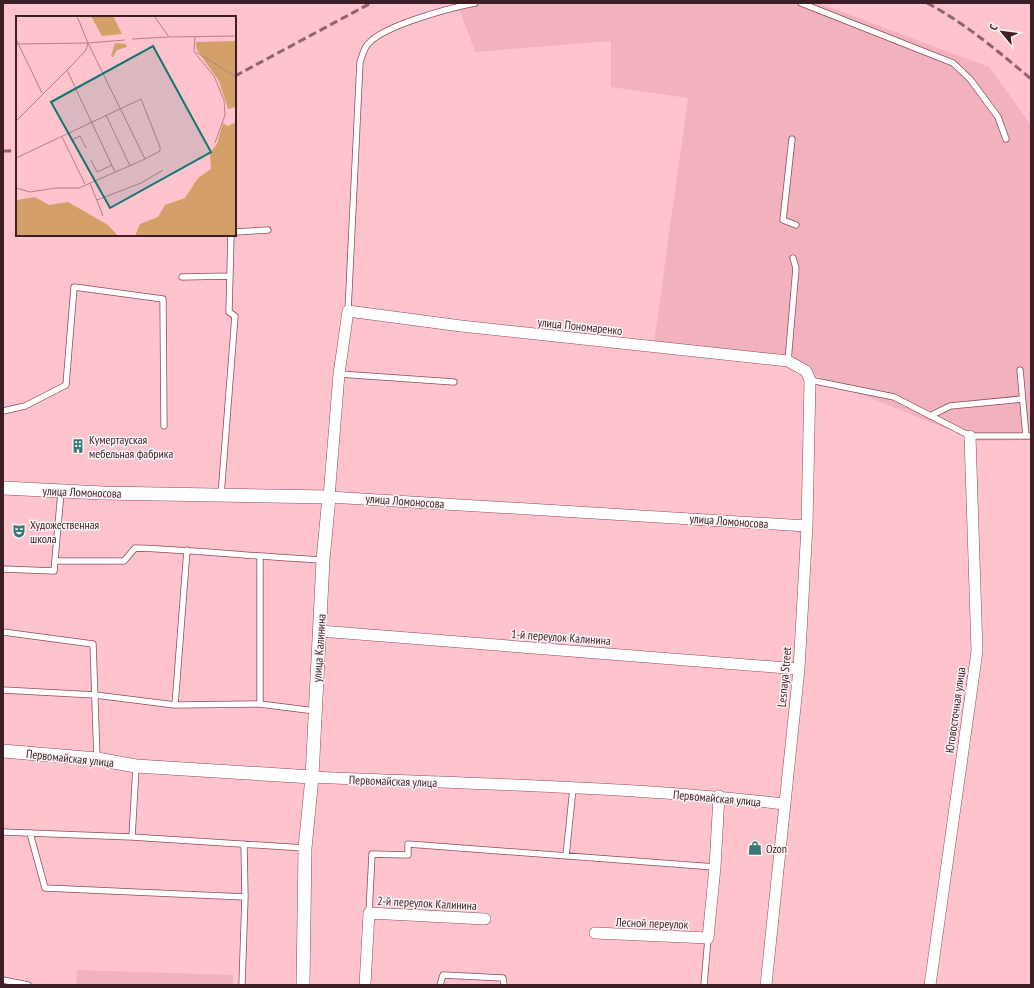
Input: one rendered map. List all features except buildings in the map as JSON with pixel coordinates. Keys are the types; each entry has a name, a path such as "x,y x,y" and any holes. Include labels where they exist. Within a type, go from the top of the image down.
{"street":[{"name":"улица Пономаренко","path":"348,311 461,326 788,361 808,375"},
{"name":"улица Калинина","path":"303,985 305,848 312,778 314,711 320,632 323,560 339,374 348,311"},
{"name":"Lesnaya Street","path":"766,985 799,669 807,526 808,375"},
{"name":"Юговосточная улица","path":"930,985 977,651 970,436"},
{"name":"улица Ломоносова","path":"3,488 61,492 329,497 807,526"},
{"name":"1-й переулок Калинина","path":"320,632 799,669"},
{"name":"Первомайская улица","path":"3,751 97,759 136,766 312,778 573,788 719,796 784,804"},
{"path":"708,938 715,867 719,796"},
{"path":"365,985 368,913"},
{"name":"2-й переулок Калинина","path":"368,913 485,919"},
{"name":"Лесной переулок","path":"596,934 708,938"}],"lane":[{"path":"348,311 360,62 368,43 386,32 423,16 475,3"},
{"path":"800,3 953,63 970,79 998,117 1006,139"},
{"path":"792,139 784,220 796,225"},
{"path":"236,232 268,230"},
{"path":"221,495 235,316 229,312 230,236"},
{"path":"788,361 796,268 793,258"},
{"path":"182,278 230,276"},
{"path":"3,411 24,406 66,385 74,287 162,299 164,426"},
{"path":"808,375 894,397 970,436 1029,436 1022,399 1020,370"},
{"path":"339,374 454,382"},
{"path":"930,416 950,406 1022,399"},
{"path":"3,569 54,571 61,492"},
{"path":"55,561 124,561 135,548 187,550 260,557 323,560"},
{"path":"175,705 187,550"},
{"path":"260,557 260,704"},
{"path":"3,632 93,644 97,759"},
{"path":"3,690 95,695 175,705 260,704 314,711"},
{"path":"132,837 136,766"},
{"path":"566,856 573,788"},
{"path":"3,832 132,837 305,848"},
{"path":"30,833 45,888 245,897"},
{"path":"242,985 245,897 244,844"},
{"path":"368,913 372,854 408,855 408,844 715,867"},
{"path":"704,985 708,938"},
{"path":"440,985 443,975 503,978 504,985"},
{"path":"3,980 28,985"}],"shaded area":[{"path":"457,3 818,3 989,67 1031,125 1031,440 978,441 823,379 785,358 654,342 688,98 611,87 611,41 475,52"},
{"path":"77,970 233,975 233,985 76,985"}],"railway":[{"path":"236,75 371,3"},
{"path":"927,3 968,29 994,48 1031,79"},
{"path":"3,151 16,151"}],"place":[{"name":"Кумертауская мебельная фабрика","path":"78,446"},
{"name":"Художественная школа","path":"19,531"},
{"name":"Ozon","path":"755,848"}]}
